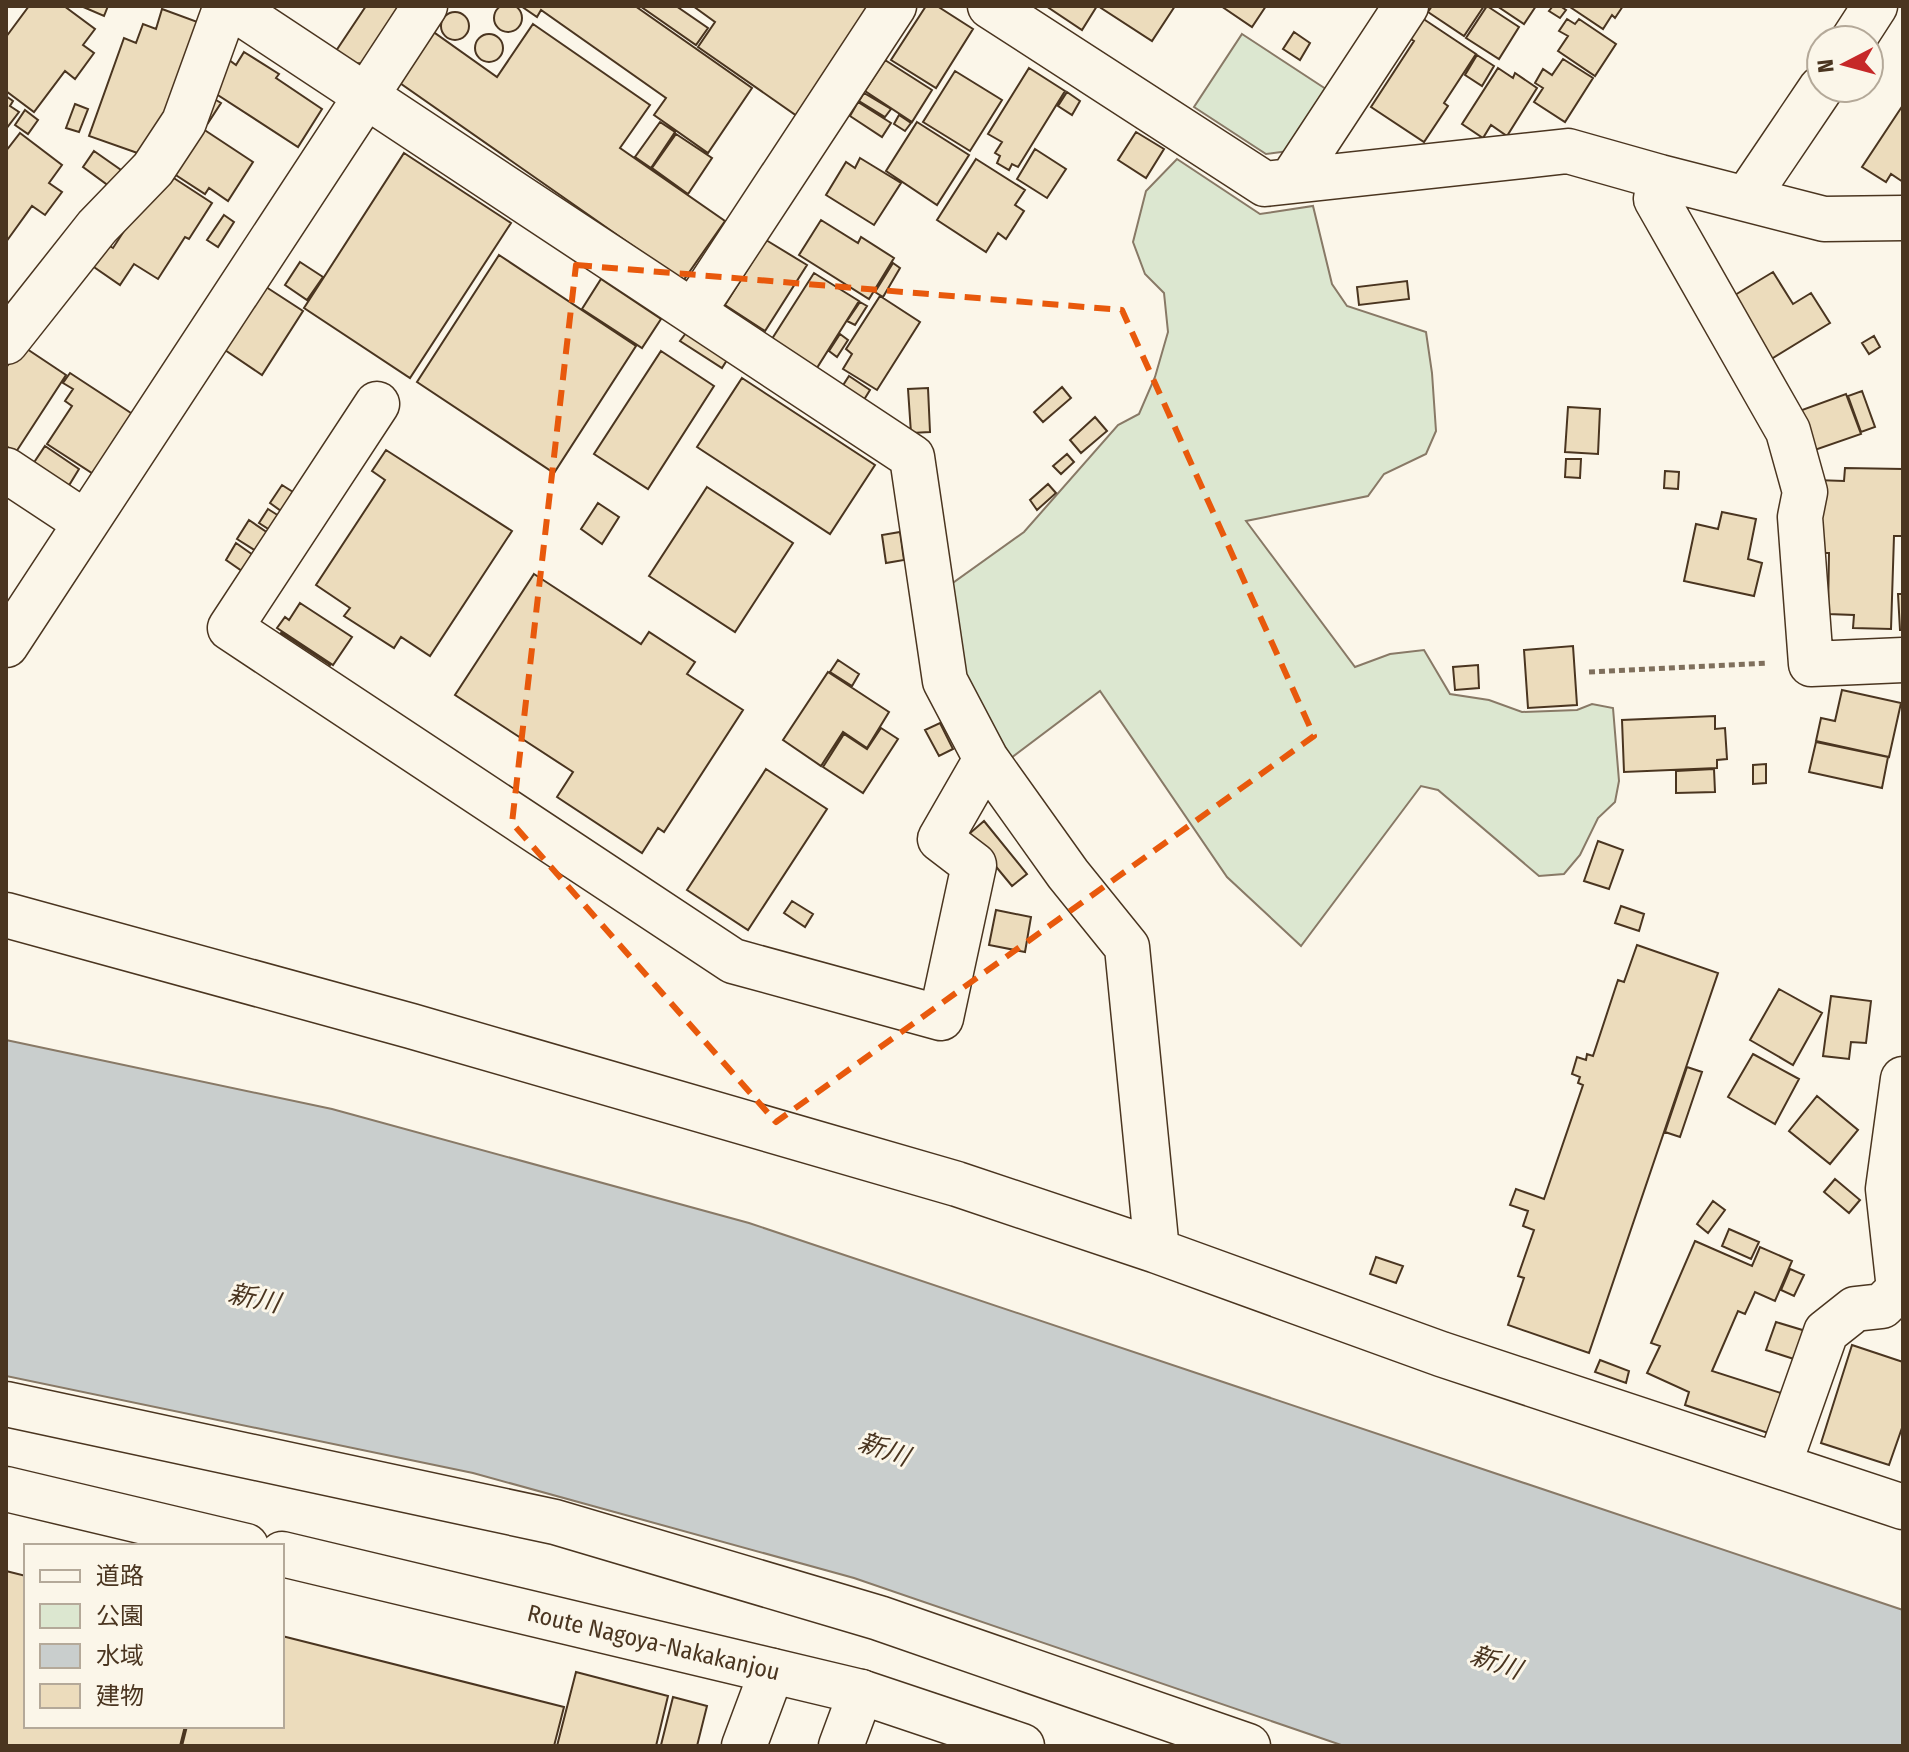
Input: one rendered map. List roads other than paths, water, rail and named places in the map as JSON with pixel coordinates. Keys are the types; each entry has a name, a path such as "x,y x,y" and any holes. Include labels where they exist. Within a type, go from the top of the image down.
{"street":[{"path":"6,342 97,227 153,169 184,122 228,6 912,457 945,681 986,759 1068,874 1127,947 1157,1251"},
{"path":"6,645 425,6"},
{"path":"693,312 894,6"},
{"path":"990,6 1265,184 1568,151 1824,219 1903,218"},
{"path":"1291,181 1406,6"},
{"path":"1863,24 1875,6"},
{"path":"1746,199 1810,104"},
{"path":"1660,177 1656,199 1788,431 1799,462 1805,492 1800,517 1811,664 1903,660"},
{"path":"377,404 230,628 733,961 941,1018 974,865 940,839 986,759"},
{"path":"6,470 86,523"},
{"path":"6,915 411,1026 957,1184 1157,1251 1441,1354 1903,1507"},
{"path":"1779,1465 1826,1332 1855,1309 1882,1306 1899,1289 1888,1189 1903,1079"},
{"path":"6,1404 555,1522 879,1618 1248,1746"},
{"path":"6,1489 238,1544"},
{"name":"Route Nagoya-Nakakanjou","path":"284,1554 861,1692 1022,1746"},
{"path":"744,1746 772,1671"},
{"path":"841,1746 861,1692"}],"water":[{"name":"新川","path":"6,1040 332,1109 749,1223 1903,1610 1903,1746 1344,1746 854,1578 473,1473 6,1376"}]}
